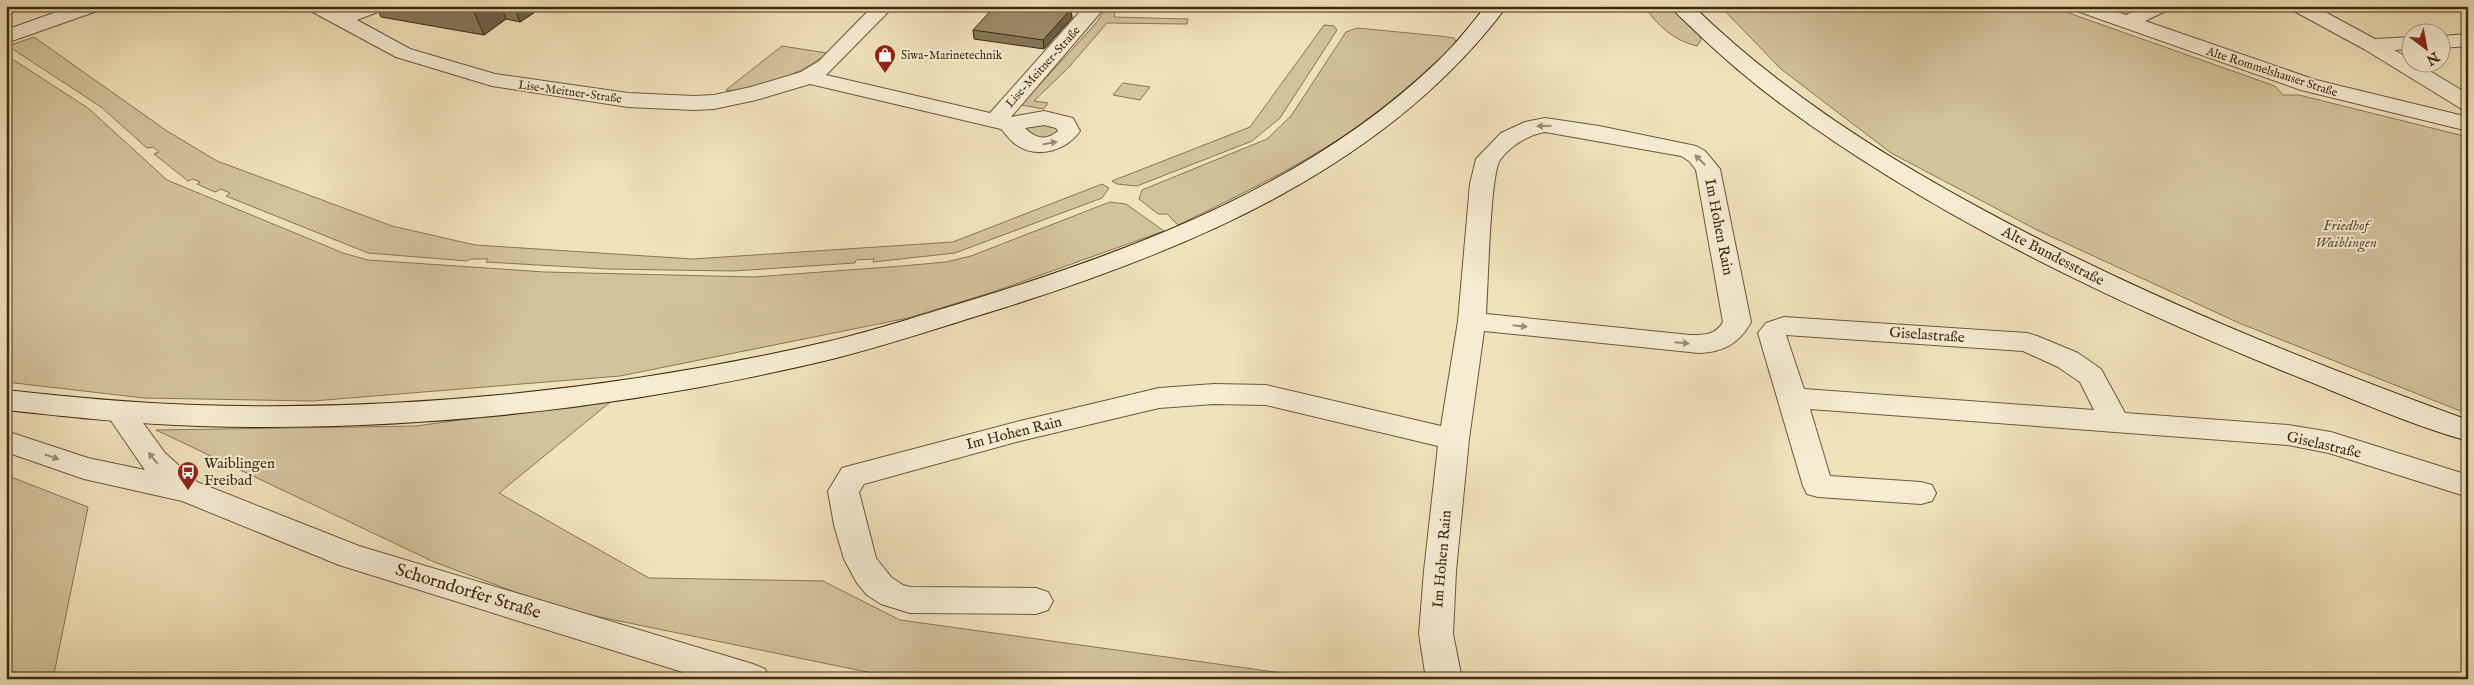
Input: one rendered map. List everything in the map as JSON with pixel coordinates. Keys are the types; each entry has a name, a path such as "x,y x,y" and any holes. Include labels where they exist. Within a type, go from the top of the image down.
{"street":[{"path":"6,37 93,6"},
{"name":"Lise-Meitner-Straße","path":"316,6 402,53 445,67 492,80 621,99 659,102 714,102 756,93 809,77 826,66 884,6"},
{"path":"340,19 376,6"},
{"path":"6,400 120,412 264,416 432,411 596,393 739,369 826,351 1046,287 1178,236 1272,191 1329,157 1413,96 1476,36 1497,6"},
{"name":"Alte Bundesstraße","path":"1681,6 1729,51 1805,111 1909,178 2011,236 2128,294 2237,342 2359,391 2468,431"},
{"name":"Alte Rommelshauser Straße","path":"2081,6 2309,85 2468,124"},
{"path":"2127,22 2161,6"},
{"path":"2299,6 2371,45 2468,103"},
{"name":"Lise-Meitner-Straße","path":"809,77 1002,122 1094,10"},
{"path":"2452,41 2468,40"},
{"path":"2371,45 2402,43"},
{"name":"Im Hohen Rain","path":"1444,679 1436,634 1454,439 1472,321 1484,173 1488,160 1509,138 1533,127 1559,126 1688,151 1702,160 1708,169 1737,322 1728,336 1719,342 1707,345 1682,344 1472,321"},
{"name":"Giselastraße","path":"1921,493 1818,486 1772,333 1776,328 1804,326 2027,342 2050,350 2081,367 2091,376 2115,422"},
{"name":"Im Hohen Rain","path":"1036,601 910,600 894,598 875,584 861,562 850,528 843,491 853,476 1020,431 1159,398 1214,394 1266,395 1454,439"},
{"name":"Giselastraße","path":"1792,398 2288,435 2331,443 2468,486"},
{"name":"Schorndorfer Straße","path":"120,412 154,461 188,491"},
{"name":"Schorndorfer Straße","path":"6,441 84,468 188,491 350,556 753,679"}],"green space":[{"path":"1644,6 1668,6 1699,34 1701,40 1697,46 1673,36 1655,20"},
{"name":"Friedhof Waiblingen","path":"1720,6 2049,6 2275,86 2283,95 2299,95 2468,137 2468,414 2239,323 2037,230 1891,153 1781,69"},
{"path":"1104,11 1115,11 1114,17 1188,19 1187,24 1107,23 1069,67 1034,101 1048,103 1044,109 1021,105 1097,22"},
{"path":"1324,25 1334,26 1337,30 1280,118 1252,141 1137,186 1117,184 1112,181 1250,127"},
{"path":"1357,28 1454,38 1457,43 1387,104 1342,137 1282,173 1220,205 1178,225 1167,214 1158,214 1139,199 1142,190 1267,139 1291,116 1346,32"},
{"path":"34,37 167,131 217,161 392,226 475,245 693,259 953,242 1102,184 1109,188 1102,198 955,253 873,262 874,259 856,260 855,263 733,271 607,269 486,262 488,259 471,259 467,261 368,253 226,196 230,193 221,189 215,192 197,184 200,182 193,179 188,181 154,154 159,152 153,147 147,148 101,107 8,46"},
{"path":"782,46 827,53 806,68 783,78 734,91 726,90"},
{"path":"6,55 88,108 167,180 343,253 368,260 545,272 754,277 946,262 971,256 1110,202 1126,204 1164,231 996,291 908,318 620,376 313,401 144,398 6,382"},
{"path":"1123,83 1150,87 1140,100 1113,95"},
{"path":"1051,124 1058,126 1059,134 1040,139 1023,129 1024,125"},
{"path":"614,399 499,493 649,578 823,581 900,620 1325,679 981,679 872,673 561,609 434,562 156,430 416,426"},
{"path":"6,475 88,507 54,674 67,679 6,679"}],"building":[{"path":"442,6 483,6 474,12"},
{"path":"995,6 1052,6 1071,9 1043,40 973,30"}],"place":[{"name":"Siwa-Marinetechnik","path":"885,74"},
{"name":"Waiblingen Freibad","path":"188,491"}]}
